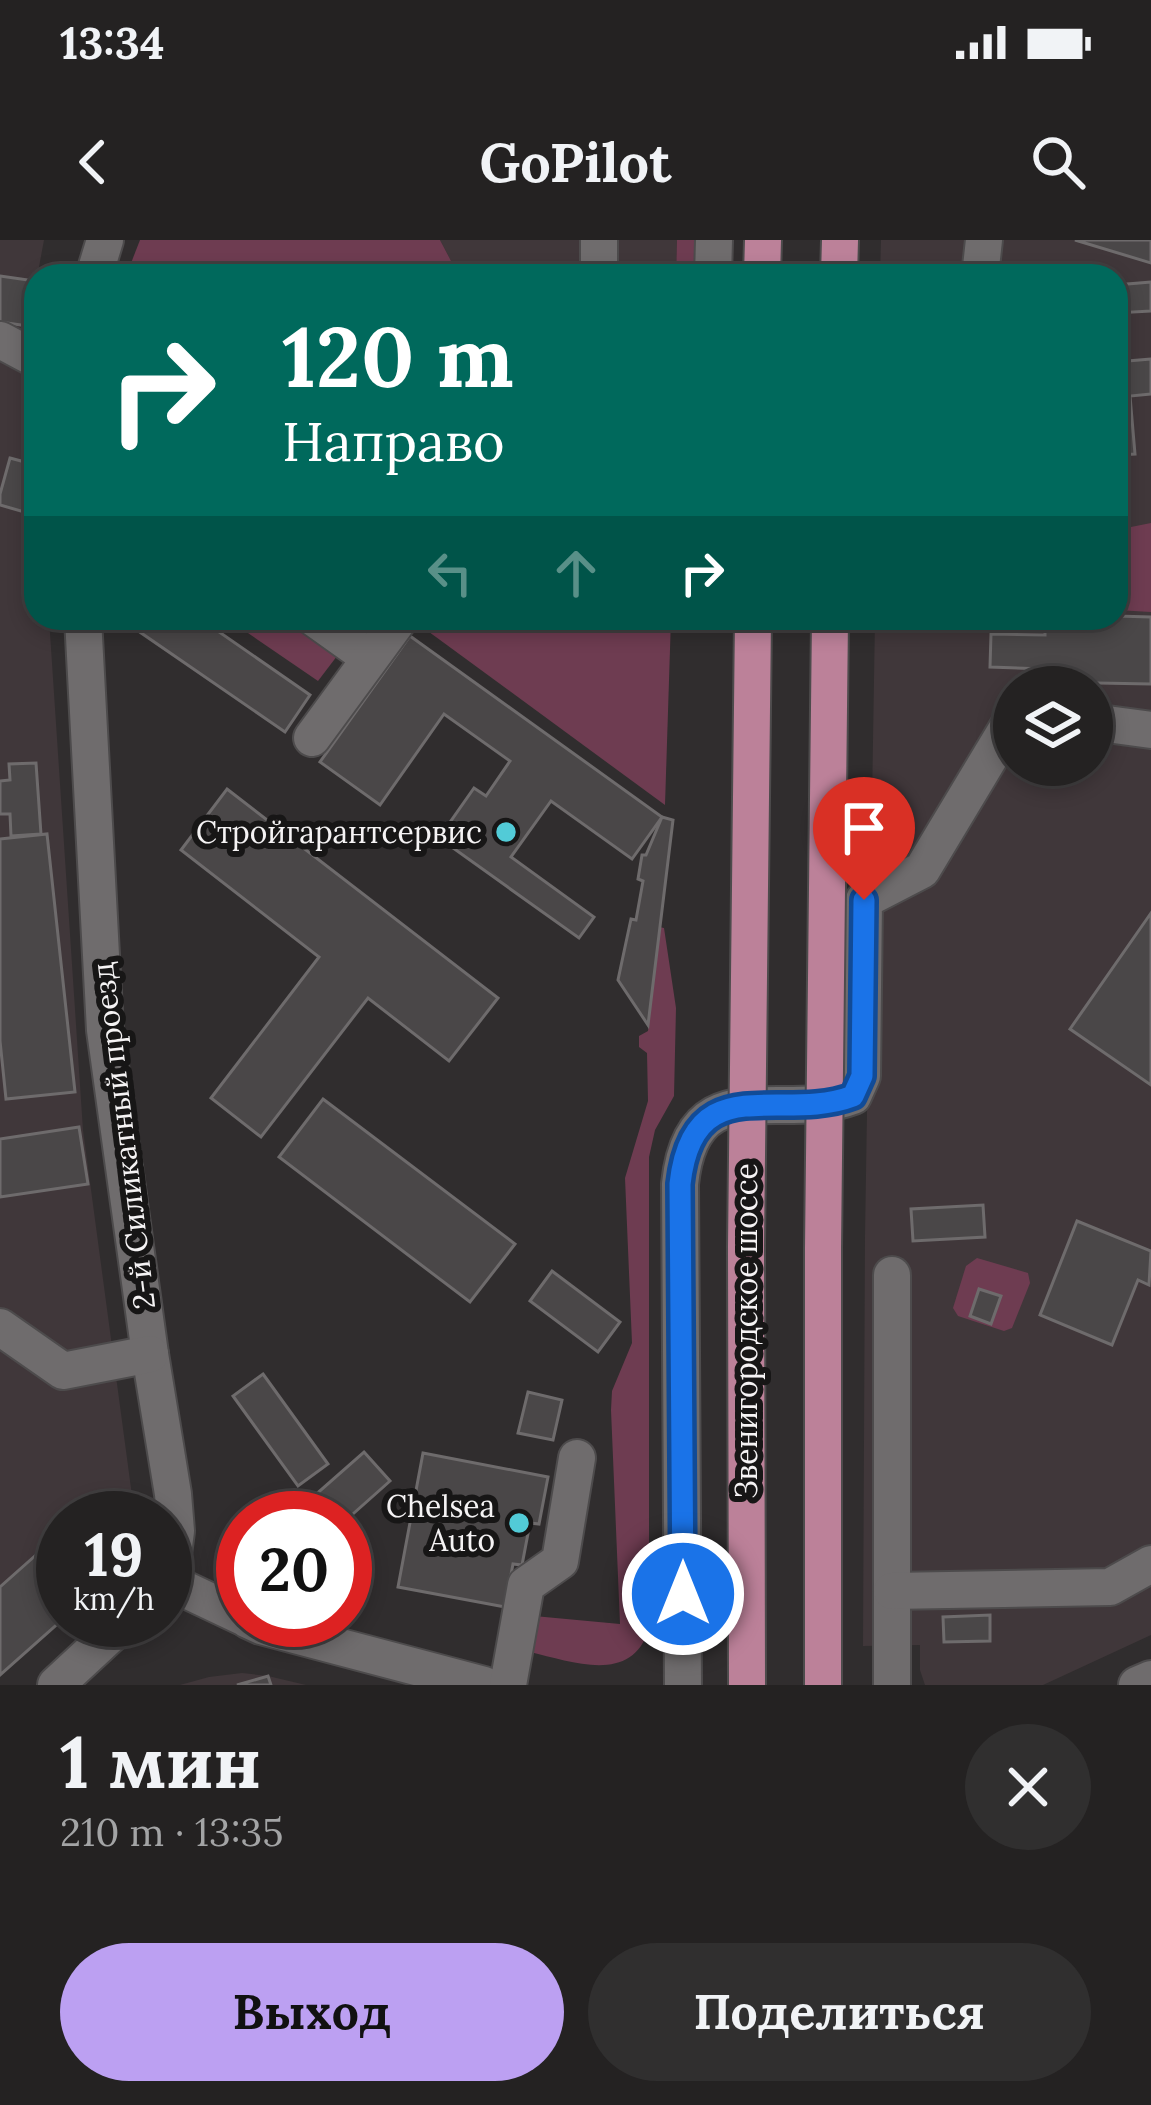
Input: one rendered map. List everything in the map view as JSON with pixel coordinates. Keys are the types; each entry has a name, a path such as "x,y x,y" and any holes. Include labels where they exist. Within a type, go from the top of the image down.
{"main road":[{"name":"Звенигородское шоссе","path":"747,1685 753,630"},
{"path":"823,1685 830,630"}],"street":[{"name":"2-й Силикатный проезд","path":"84,630 105,1030 171,1491"},
{"path":"331,630 370,658"},
{"path":"312,738 391,630"},
{"path":"1113,725 1151,730"},
{"path":"683,1685 682,1161 711,1115 737,1106 833,1104 853,1096 862,1076 864,900 922,870 993,751"},
{"path":"892,1275 892,1685"},
{"path":"0,1327 63,1371 149,1354"},
{"path":"508,1685 526,1585 560,1561 577,1458"},
{"path":"892,1592 1110,1588 1151,1564"},
{"path":"56,1685 97,1647"},
{"path":"340,1647 484,1685"},
{"path":"1137,1685 1151,1679"}],"shaded area":[{"path":"0,240 44,240 40,264 24,264 24,630 50,630 83,1130 131,1491 36,1491 36,1643 0,1675"},
{"path":"140,240 440,240 453,264 131,264"},
{"path":"440,240 677,240 676,264 453,264"},
{"path":"677,240 702,240 701,264 676,264"},
{"path":"881,240 1151,240 1151,1635 1043,1685 925,1685 920,1645 863,1646 875,630 1128,630 1128,264 880,264"},
{"path":"1151,523 1151,612 1128,611 1128,528"},
{"path":"244,630 357,630 318,681"},
{"path":"426,630 671,630 665,805"},
{"path":"659,927 664,928 676,1008 674,1096 655,1130 649,1157 649,1628 630,1657 616,1663 582,1664 530,1652 534,1616 620,1624 612,1391 632,1343 625,1178 648,1101 647,1053 639,1047 639,1036 648,1031"},
{"path":"977,1258 1028,1273 1030,1283 1012,1328 1004,1331 958,1316 953,1308 966,1266"},
{"path":"242,1673 268,1676 306,1685 180,1685"}],"building":[{"path":"1075,240 1151,240 1151,263"},
{"path":"0,276 24,279 24,325 0,322"},
{"path":"1151,282 1151,311 1128,312 1128,284"},
{"path":"1151,359 1151,394 1130,396 1135,454 1128,454 1128,361"},
{"path":"10,458 24,462 24,512 0,505"},
{"path":"1128,616 1151,617 1151,684 1113,683 1113,666 990,667 991,634 1128,630"},
{"path":"137,630 216,630 310,695 285,732"},
{"path":"410,636 662,817 632,859 551,801 511,857 594,917 579,938 439,838 474,788 486,796 510,761 444,714 380,805 320,762"},
{"path":"36,763 41,834 11,836 10,814 0,814 0,781 10,780 9,764"},
{"path":"227,789 498,998 449,1061 368,998 261,1137 211,1098 319,957 181,850"},
{"path":"662,817 673,820 648,1025 618,980 631,919 636,920 642,855"},
{"path":"47,834 75,1092 6,1099 0,1041 0,839"},
{"path":"1151,913 1151,1085 1070,1029"},
{"path":"323,1099 515,1244 470,1302 279,1157"},
{"path":"79,1127 88,1184 0,1197 0,1139"},
{"path":"983,1205 985,1237 913,1241 911,1209"},
{"path":"1077,1221 1151,1251 1149,1285 1138,1280 1112,1345 1040,1315"},
{"path":"552,1271 620,1322 598,1352 530,1301"},
{"path":"979,1289 1001,1296 991,1324 970,1316"},
{"path":"263,1374 328,1464 298,1486 233,1396"},
{"path":"528,1392 562,1400 553,1440 518,1433"},
{"path":"364,1452 390,1481 372,1497 372,1491 320,1491"},
{"path":"423,1453 548,1477 539,1524 530,1523 522,1565 513,1564 505,1607 398,1587"},
{"path":"36,1555 36,1643 0,1675 0,1587"},
{"path":"990,1615 990,1641 944,1642 943,1617"},
{"path":"268,1676 271,1685 237,1685"}],"place":[{"name":"Стройгарантсервис","path":"506,832"},
{"name":"Chelsea Auto","path":"519,1523"}],"route":[{"path":"683,1594 682,1161 711,1115 737,1106 833,1104 853,1096 862,1076 864,900"}]}
